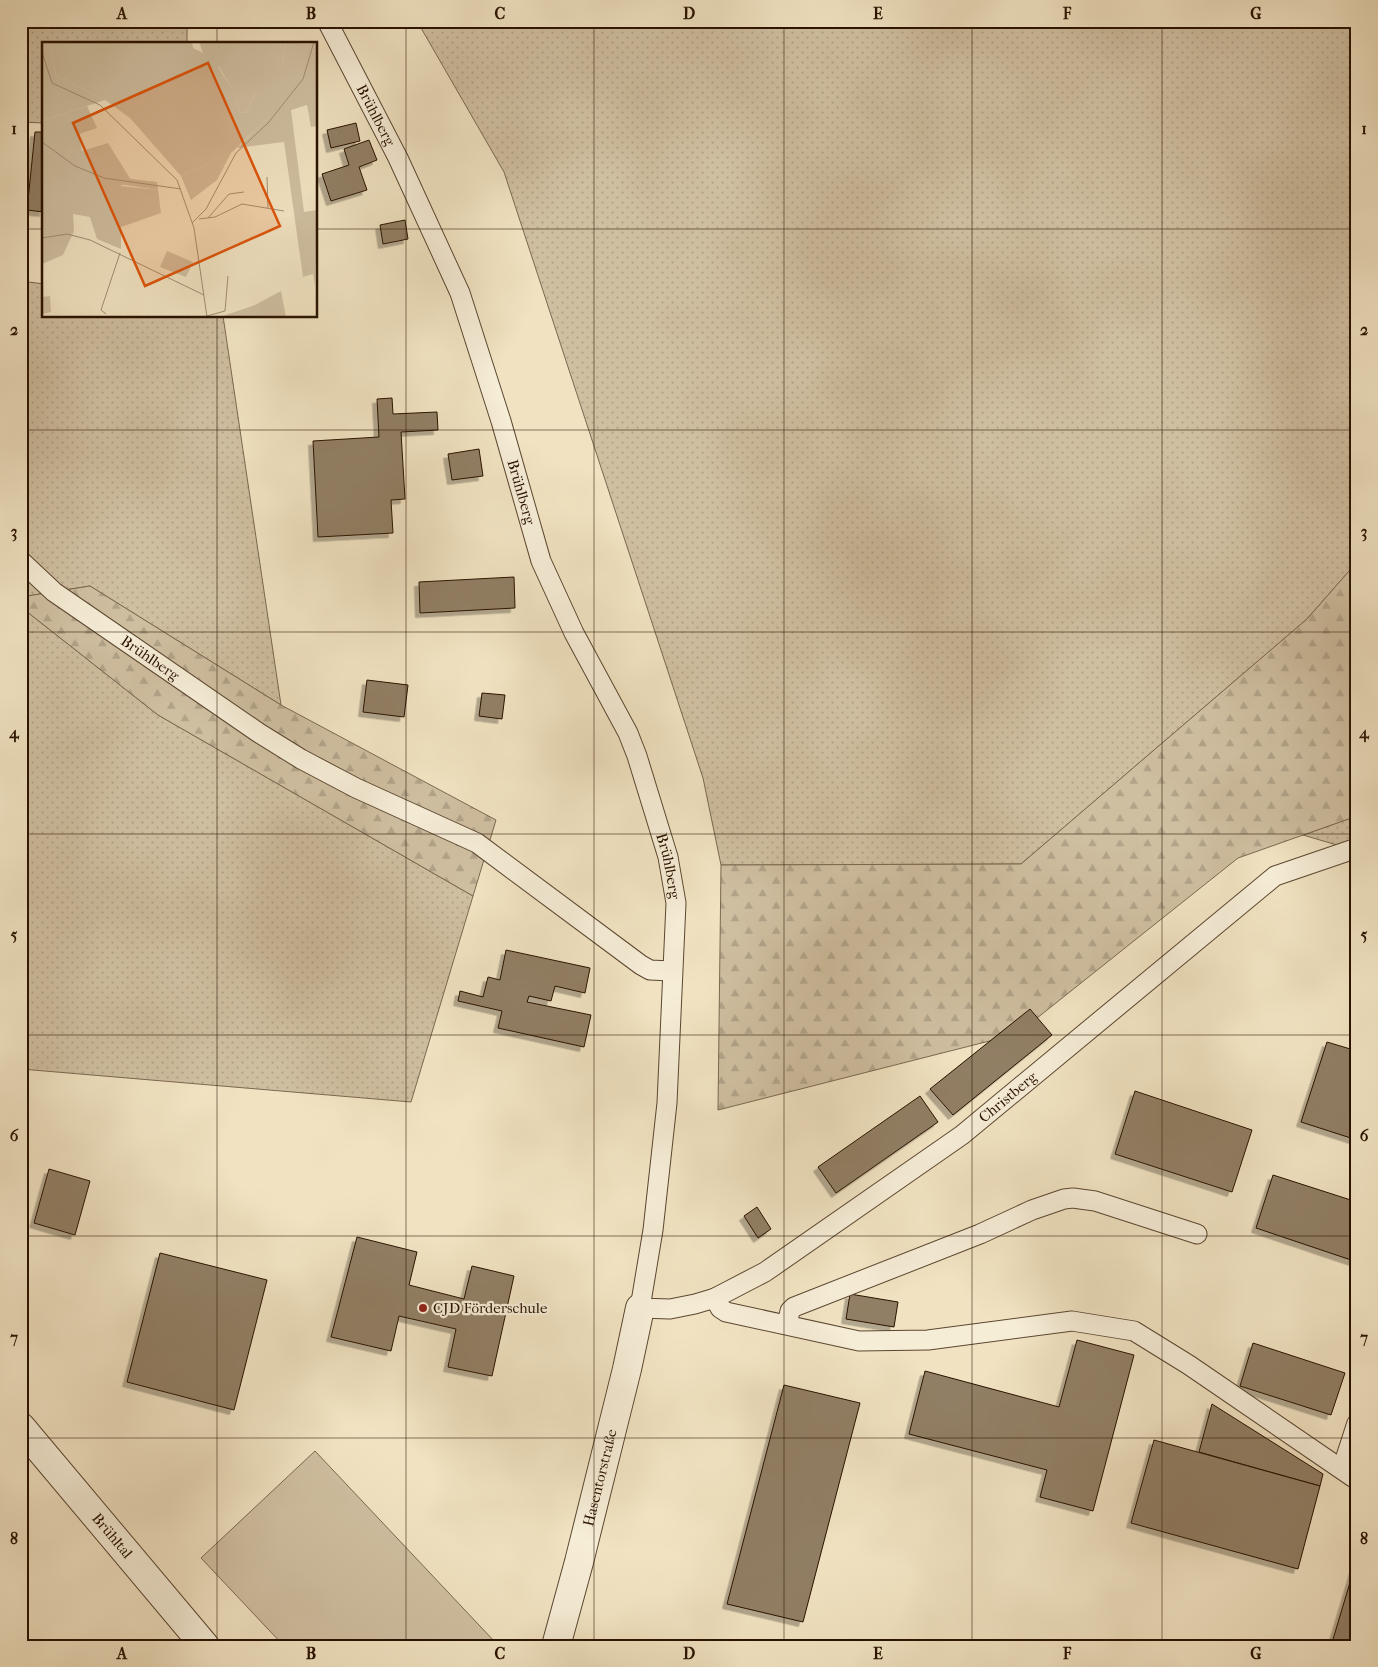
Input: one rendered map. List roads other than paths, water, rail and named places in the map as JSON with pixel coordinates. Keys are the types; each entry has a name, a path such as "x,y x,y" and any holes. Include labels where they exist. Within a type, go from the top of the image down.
{"street":[{"name":"Hasentorstraße","path":"556,1646 628,1368 640,1308"},
{"name":"Brühltal","path":"21,1427 205,1646"}],"lane":[{"name":"Brühlberg","path":"327,21 398,158 454,281 469,318 541,561 574,633 620,717 637,756 668,857 674,883 676,909 667,1103 653,1230 640,1308"},
{"name":"Brühlberg","path":"21,560 54,592 259,733 301,759 356,788 477,843 641,965 650,970 672,971"},
{"name":"Christberg","path":"640,1308 670,1309 715,1298 765,1272 962,1135 1275,876 1357,848"},
{"path":"786,1324 790,1311 794,1306 980,1234 1042,1206 1073,1198 1095,1201 1197,1234"},
{"path":"715,1298 720,1308 726,1312 859,1341 928,1340 1072,1321 1134,1331 1197,1371 1349,1475 1357,1423"}],"place":[{"name":"CJD Förderschule","path":"423,1308"}]}
